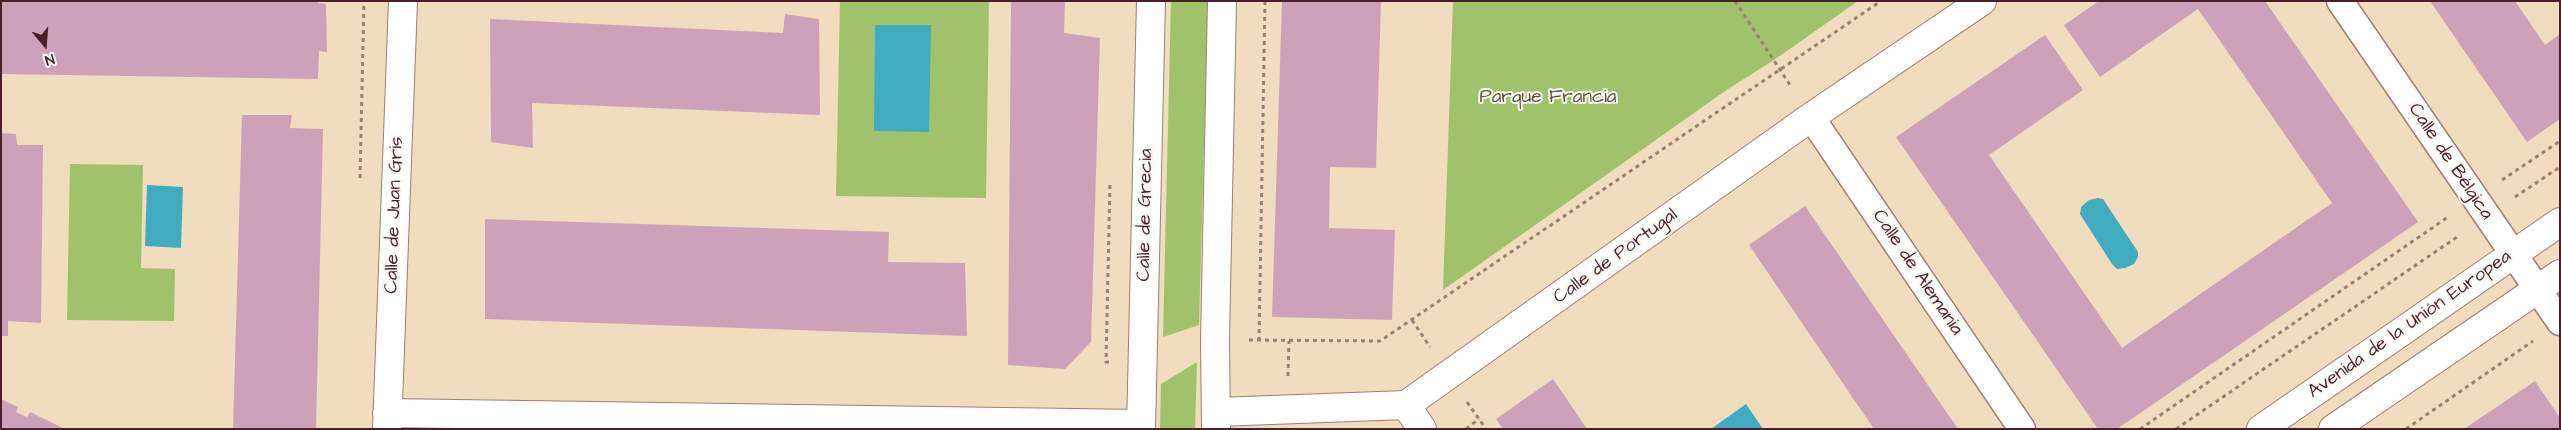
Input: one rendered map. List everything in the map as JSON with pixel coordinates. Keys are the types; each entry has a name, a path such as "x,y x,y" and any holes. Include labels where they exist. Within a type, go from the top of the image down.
{"street":[{"name":"Calle de Juan Gris","path":"387,421 403,1"},
{"name":"Calle de Grecia","path":"1141,426 1151,1"},
{"path":"1222,1 1215,340 1216,420 1406,406 1422,429"},
{"name":"Calle de Portugal","path":"1406,406 1811,117 1982,1"},
{"name":"Calle de Bélgica","path":"2340,1 2560,322"},
{"name":"Calle de Alemania","path":"1811,117 2022,429"},
{"name":"Avenida de la Unión Europea","path":"2261,429 2560,222"},
{"path":"2333,429 2560,274"},
{"path":"387,421 1141,426"}],"path":[{"path":"1259,341 1265,1"},
{"path":"1735,1 1811,117"},
{"path":"1412,320 1881,1"},
{"path":"2176,429 2481,207 2560,141"},
{"path":"2140,429 2481,207 2560,167"},
{"path":"2406,429 2536,340"},
{"path":"1466,429 1479,419"}],"green space":[{"path":"840,1 989,1 986,198 836,196"},
{"path":"1171,1 1208,1 1199,325 1163,337"},
{"name":"Parque Francia","path":"1453,1 1858,1 1774,60 1728,89 1443,290"},
{"path":"70,164 143,165 141,268 175,269 174,321 67,320"},
{"path":"1197,362 1195,429 1160,429 1161,384"}],"water":[{"path":"875,25 931,25 929,132 874,131"},
{"path":"147,185 183,187 181,248 145,246"},
{"path":"2103,199 2138,252 2138,257 2134,264 2117,269 2080,214 2081,207 2089,200"},
{"path":"1746,404 1763,429 1711,429"}],"building":[{"path":"1,1 318,1 318,3 326,4 327,52 319,51 318,79 1,74"},
{"path":"1011,1 1065,1 1064,33 1100,38 1091,342 1065,369 1008,365"},
{"path":"1282,1 1381,1 1376,168 1330,167 1329,228 1395,230 1392,320 1272,317"},
{"path":"2099,1 2265,1 2418,222 2117,429 2098,429 1896,137 2045,35 2083,90 1989,155 2122,348 2332,203 2198,9 2100,77 2064,25"},
{"path":"2430,1 2515,1 2545,45 2560,34 2560,119 2527,142"},
{"path":"785,14 819,19 820,115 532,103 533,148 491,142 490,19 783,33"},
{"path":"242,115 292,115 290,128 323,129 316,429 233,429"},
{"path":"1,133 16,134 17,145 43,145 41,323 8,321 8,336 1,336"},
{"path":"1805,206 1958,429 1874,429 1749,245"},
{"path":"485,219 889,232 888,262 965,263 967,336 485,319"},
{"path":"1553,379 1587,429 1503,429 1496,419"},
{"path":"2535,381 2560,418 2560,429 2464,429"},
{"path":"1,399 18,407 16,412 27,417 30,412 65,429 1,429"}]}
